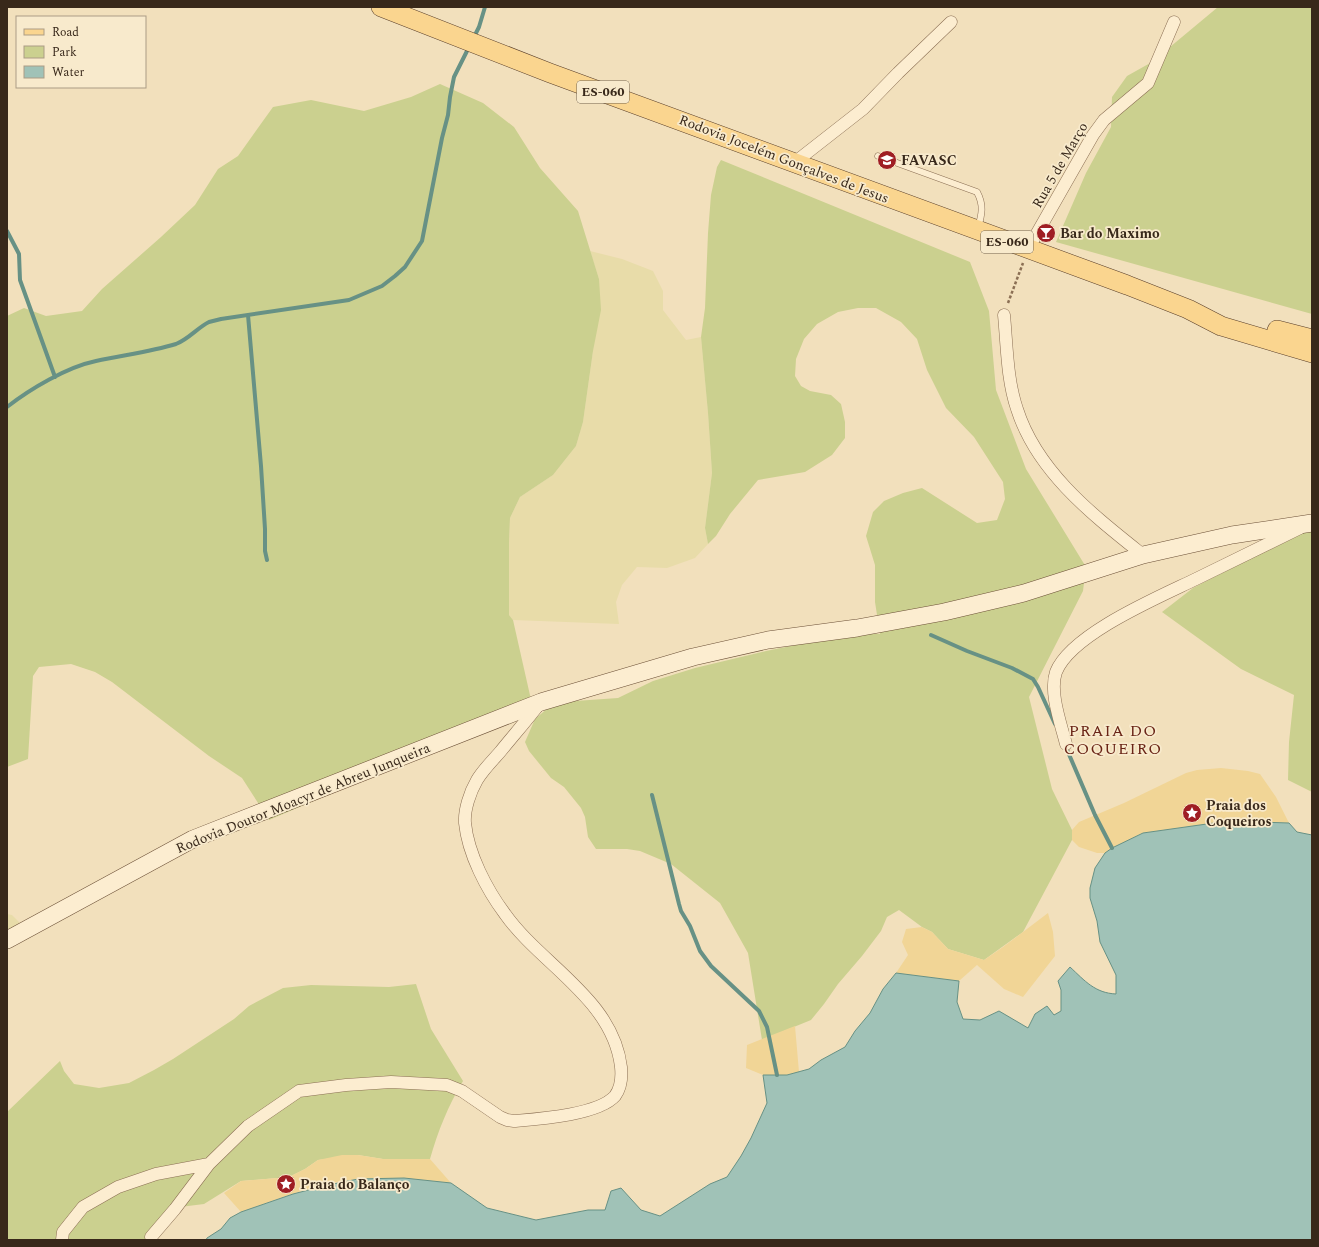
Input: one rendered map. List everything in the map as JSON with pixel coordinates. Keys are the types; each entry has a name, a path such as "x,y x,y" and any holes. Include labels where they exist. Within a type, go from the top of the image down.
{"main road":[{"name":"Rodovia Jocelém Gonçalves de Jesus","path":"381,7 550,73 1188,309 1221,326 1312,354"},
{"name":"Rodovia Jocelém Gonçalves de Jesus","path":"1188,309 1227,316 1312,339"}],"street":[{"path":"794,163 863,109 951,22"},
{"name":"Rua 5 de Março","path":"1028,249 1093,135 1104,120 1148,83 1174,22"},
{"path":"1004,315 1010,380 1016,409 1028,437 1044,463 1080,502 1143,555"},
{"path":"1066,744 1056,703 1054,684 1056,672 1066,656 1081,642 1115,619 1312,523"},
{"name":"Rodovia Doutor Moacyr de Abreu Junqueira","path":"7,940 193,839 541,702 693,657 768,640 857,628 937,613 1024,593 1143,555 1232,536 1312,523"},
{"path":"151,1237 175,1209 209,1164 248,1126 299,1092 346,1085 391,1082 446,1085 462,1091 500,1117 507,1120 564,1115 588,1110 605,1103 614,1096 620,1086 622,1076 620,1060 613,1039 603,1019 587,999 532,946 505,914 485,882 470,847 465,823 467,804 476,781 541,702"},
{"path":"62,1240 63,1232 83,1207 118,1187 156,1174 209,1164"}],"lane":[{"path":"878,156 977,192 983,210 978,231"}],"path":[{"path":"1004,315 1028,249"}],"shaded area":[{"path":"590,251 622,259 653,271 663,291 663,310 686,340 701,337 712,473 705,528 708,544 695,558 667,568 637,567 622,585 616,602 619,624 513,620 509,615 510,518 520,497 553,475 576,446 583,422 593,351 599,279"},
{"path":"7,914 12,915 28,931 7,940"}],"green space":[{"path":"1218,7 1312,7 1312,314 1056,242 1086,173 1111,127 1112,97 1127,76 1152,62"},
{"path":"440,84 483,103 514,127 540,168 578,211 599,279 601,310 593,351 583,422 576,446 553,475 520,497 510,518 509,615 513,620 534,713 386,770 269,820 242,778 209,756 112,682 95,672 71,664 39,667 33,676 28,759 7,767 7,316 24,308 46,316 82,311 102,289 195,205 218,169 238,156 273,107 311,100 364,111 411,97"},
{"path":"721,160 970,262 989,311 996,390 1026,469 1086,567 1083,591 1029,697 1052,789 1072,830 1072,840 1023,932 984,960 948,949 932,932 922,927 899,910 887,917 881,931 811,1020 762,1040 748,953 720,903 671,864 640,851 627,849 596,849 588,837 585,817 581,808 564,787 551,778 529,751 525,742 535,719 548,708 561,702 618,698 653,681 695,668 766,651 855,633 880,634 875,602 875,565 866,536 873,512 884,501 903,493 922,488 977,523 997,520 1005,499 1003,482 974,437 946,408 927,370 917,339 901,322 876,308 858,308 838,312 817,324 804,339 796,359 795,376 801,386 810,391 831,395 841,404 845,422 845,438 832,455 805,472 758,480 730,514 716,536 708,544 705,528 712,473 701,337 705,308 711,195 717,167"},
{"path":"1312,526 1312,792 1288,780 1289,742 1294,695 1241,669 1162,612 1193,588"},
{"path":"416,984 431,1029 463,1081 444,1119 430,1159 383,1159 358,1155 318,1160 289,1177 241,1181 204,1204 180,1207 152,1240 7,1240 7,1112 60,1061 64,1071 74,1084 99,1088 129,1083 173,1059 234,1019 249,1006 283,988 311,985 389,987"}],"sand":[{"name":"Praia dos Coqueiros","path":"1221,768 1260,774 1276,797 1289,823 1228,821 1143,833 1105,853 1097,853 1079,847 1072,840 1072,830 1079,822 1124,803 1186,773 1197,770"},
{"path":"1048,913 1053,932 1055,956 1023,997 1004,989 977,965 959,981 896,973 908,955 902,942 906,929 922,927 932,932 948,949 984,960"},
{"path":"795,1026 799,1072 787,1075 763,1075 746,1068 747,1045"},
{"name":"Praia do Balanço","path":"342,1155 358,1155 383,1159 430,1159 451,1183 394,1178 371,1178 344,1181 314,1187 241,1212 224,1193 241,1181 289,1177 318,1160"}],"water":[{"path":"1228,821 1289,823 1297,832 1312,835 1312,1240 206,1240 221,1229 230,1218 241,1212 293,1194 358,1179 404,1178 451,1183 487,1208 536,1220 588,1210 605,1210 611,1191 621,1188 641,1210 660,1216 710,1184 727,1177 751,1138 767,1103 763,1075 787,1075 809,1069 821,1060 845,1047 855,1031 870,1013 883,989 896,973 959,981 957,1002 963,1019 980,1020 999,1011 1028,1028 1035,1014 1047,1006 1054,1015 1061,1011 1061,990 1058,981 1070,967 1096,989 1116,994 1116,975 1100,942 1097,921 1090,898 1090,888 1095,868 1105,853 1143,833"}],"waterway":[{"path":"474,37 479,27 485,7"},
{"path":"7,407 38,386 61,373 96,361 176,344 209,322 349,300 382,286 395,276 405,267 422,241 442,138 448,115 454,77 469,47"},
{"path":"7,231 19,254 20,280 55,377"},
{"path":"248,315 261,466 265,551 267,560"},
{"path":"931,635 967,651 1012,668 1033,679 1055,724"},
{"path":"1065,745 1095,815 1112,848"},
{"path":"652,795 681,911 690,926 700,951 711,966 759,1011 767,1027 777,1075"}],"place":[{"name":"FAVASC","path":"887,160"},
{"name":"Bar do Maximo","path":"1046,233"},
{"name":"Praia dos Coqueiros","path":"1192,813"},
{"name":"Praia do Balanço","path":"286,1184"}],"district":[{"name":"PRAIA DO COQUEIRO","path":"1113,740"}]}
